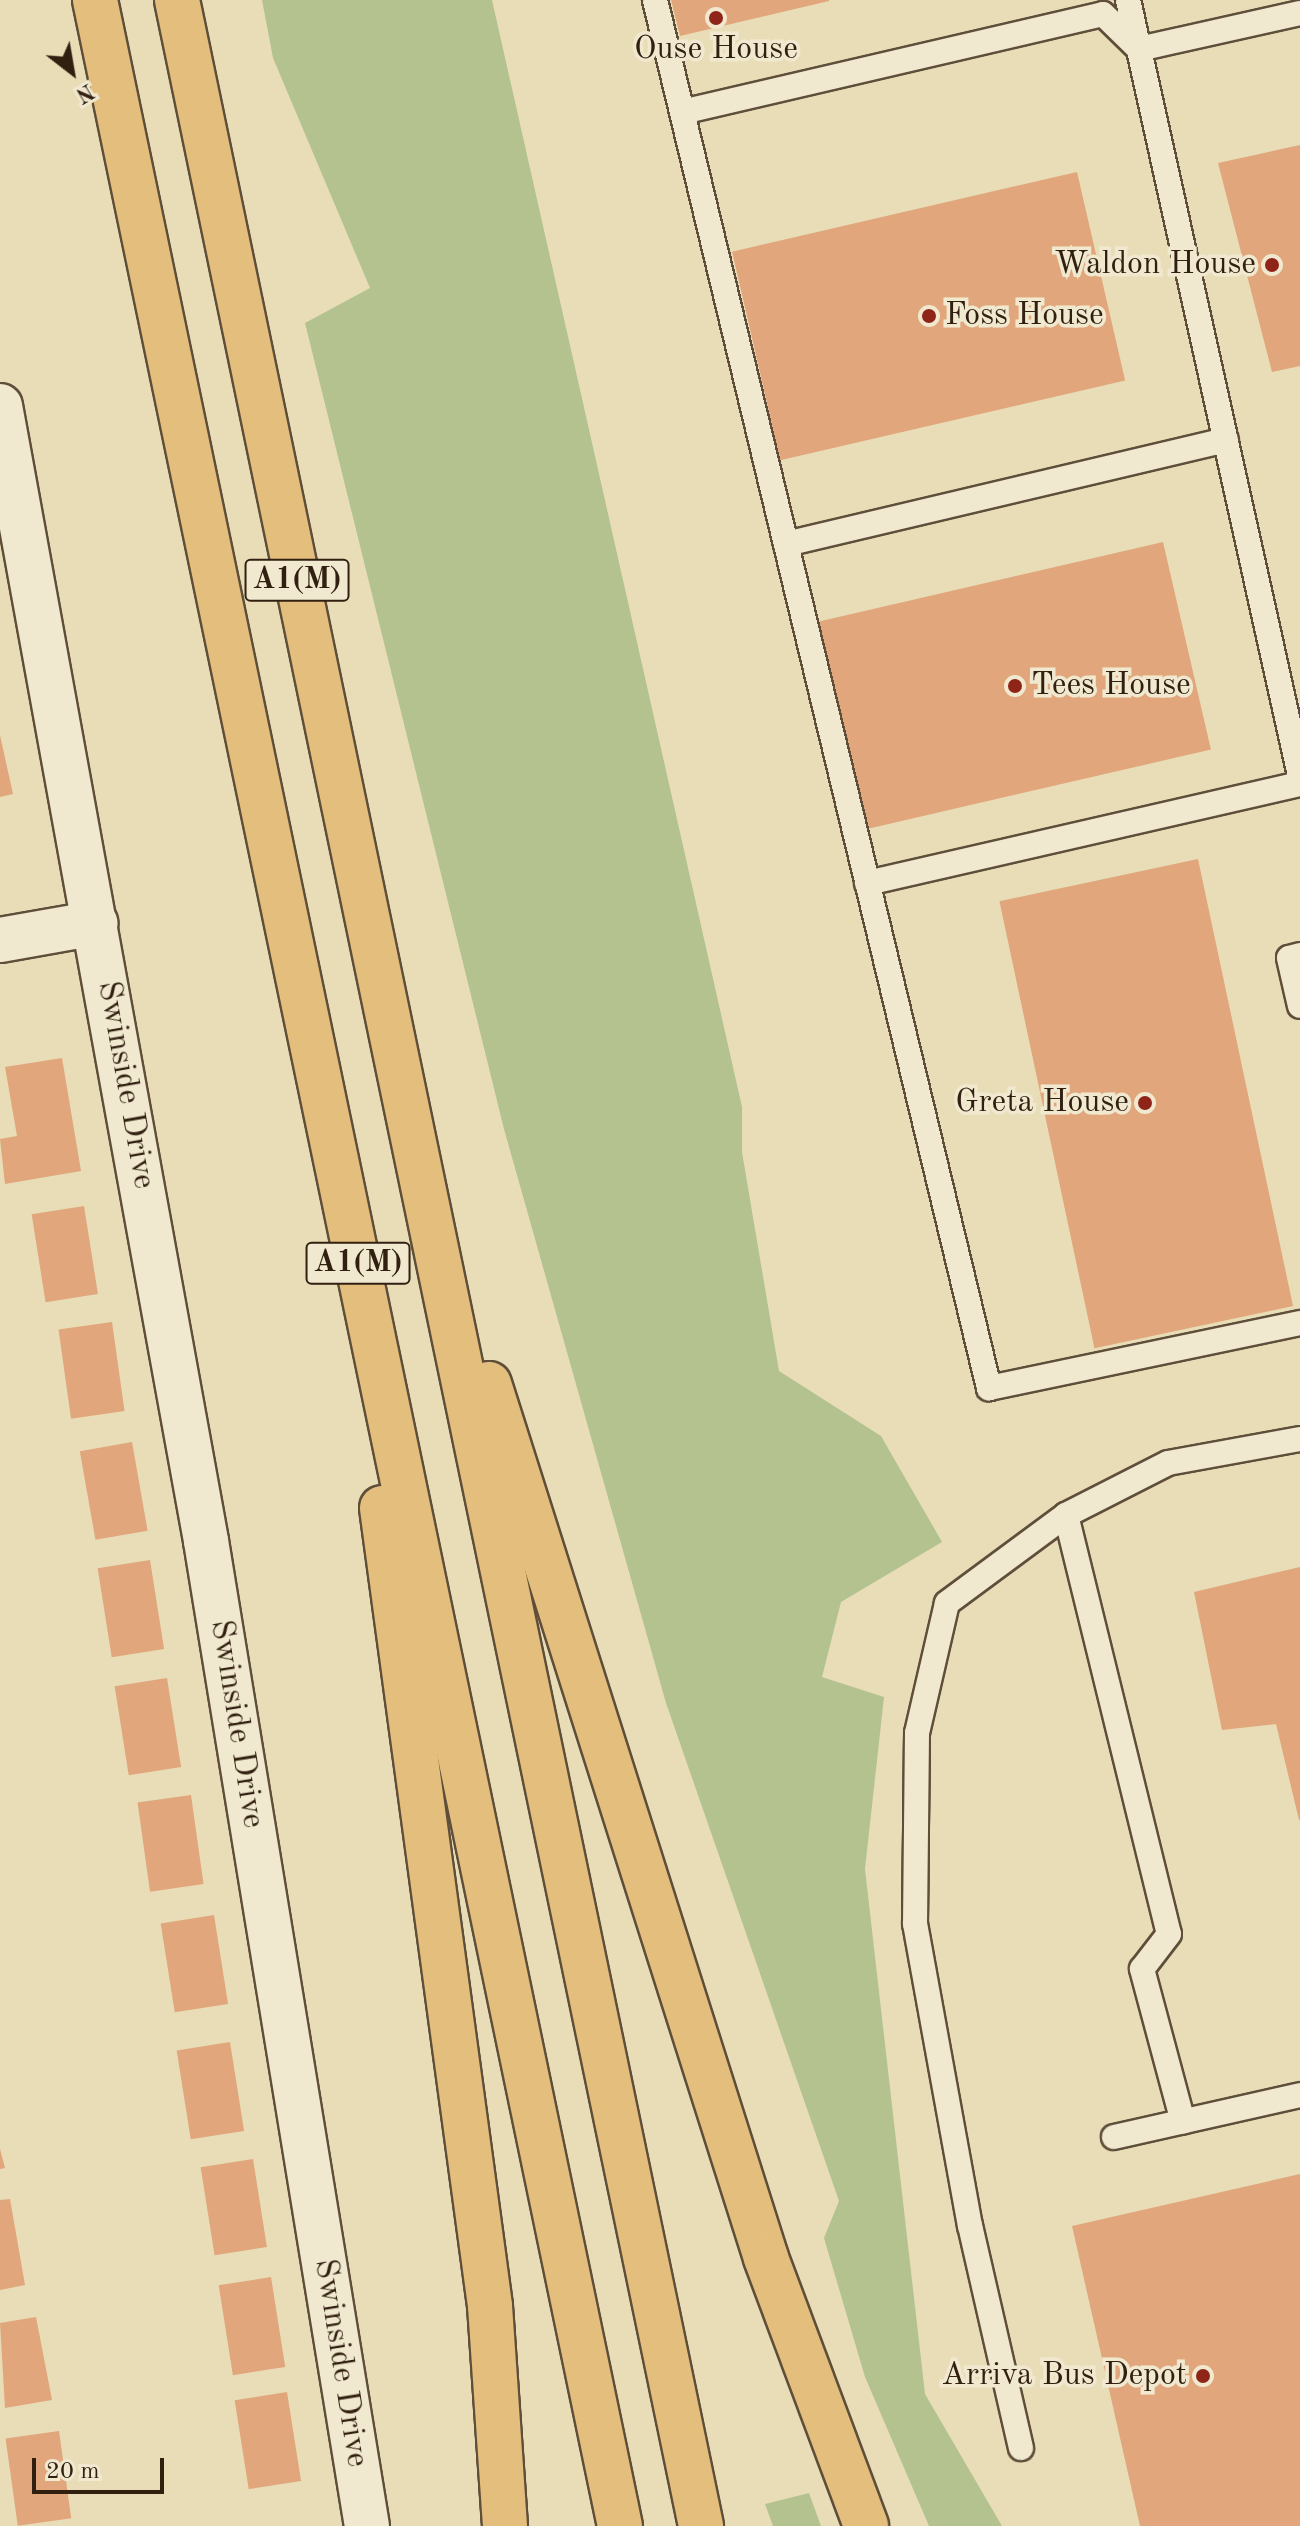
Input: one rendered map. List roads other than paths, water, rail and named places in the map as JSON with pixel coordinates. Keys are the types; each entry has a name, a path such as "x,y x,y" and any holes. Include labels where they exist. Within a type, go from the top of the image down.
{"highway":[{"name":"A1(M)","path":"95,0 620,2526"},
{"name":"A1(M)","path":"177,0 701,2526"},
{"path":"417,1161 766,2258 866,2526"},
{"path":"340,1177 421,1818 490,2306 505,2526"}],"street":[{"name":"Swinside Drive","path":"0,406 4,450 96,923 206,1541 367,2526"},
{"path":"0,940 96,923"}],"lane":[{"path":"655,0 989,1388 1300,1323"},
{"path":"1128,0 1300,776"},
{"path":"1139,49 1300,13"},
{"path":"682,112 1103,14 1139,49"},
{"path":"786,544 1226,440"},
{"path":"867,883 1300,784"},
{"path":"1300,955 1289,958 1300,1006"},
{"path":"1021,2448 970,2226 915,1924 917,1733 947,1603 1066,1515 1168,1463 1300,1439"},
{"path":"1066,1515 1169,1934 1142,1969 1183,2122"},
{"path":"1114,2137 1300,2095"}],"place":[{"name":"Ouse House","path":"716,18"},
{"name":"Waldon House","path":"1272,265"},
{"name":"Foss House","path":"929,316"},
{"name":"Tees House","path":"1015,686"},
{"name":"Greta House","path":"1145,1103"},
{"name":"Arriva Bus Depot","path":"1203,2376"}]}
